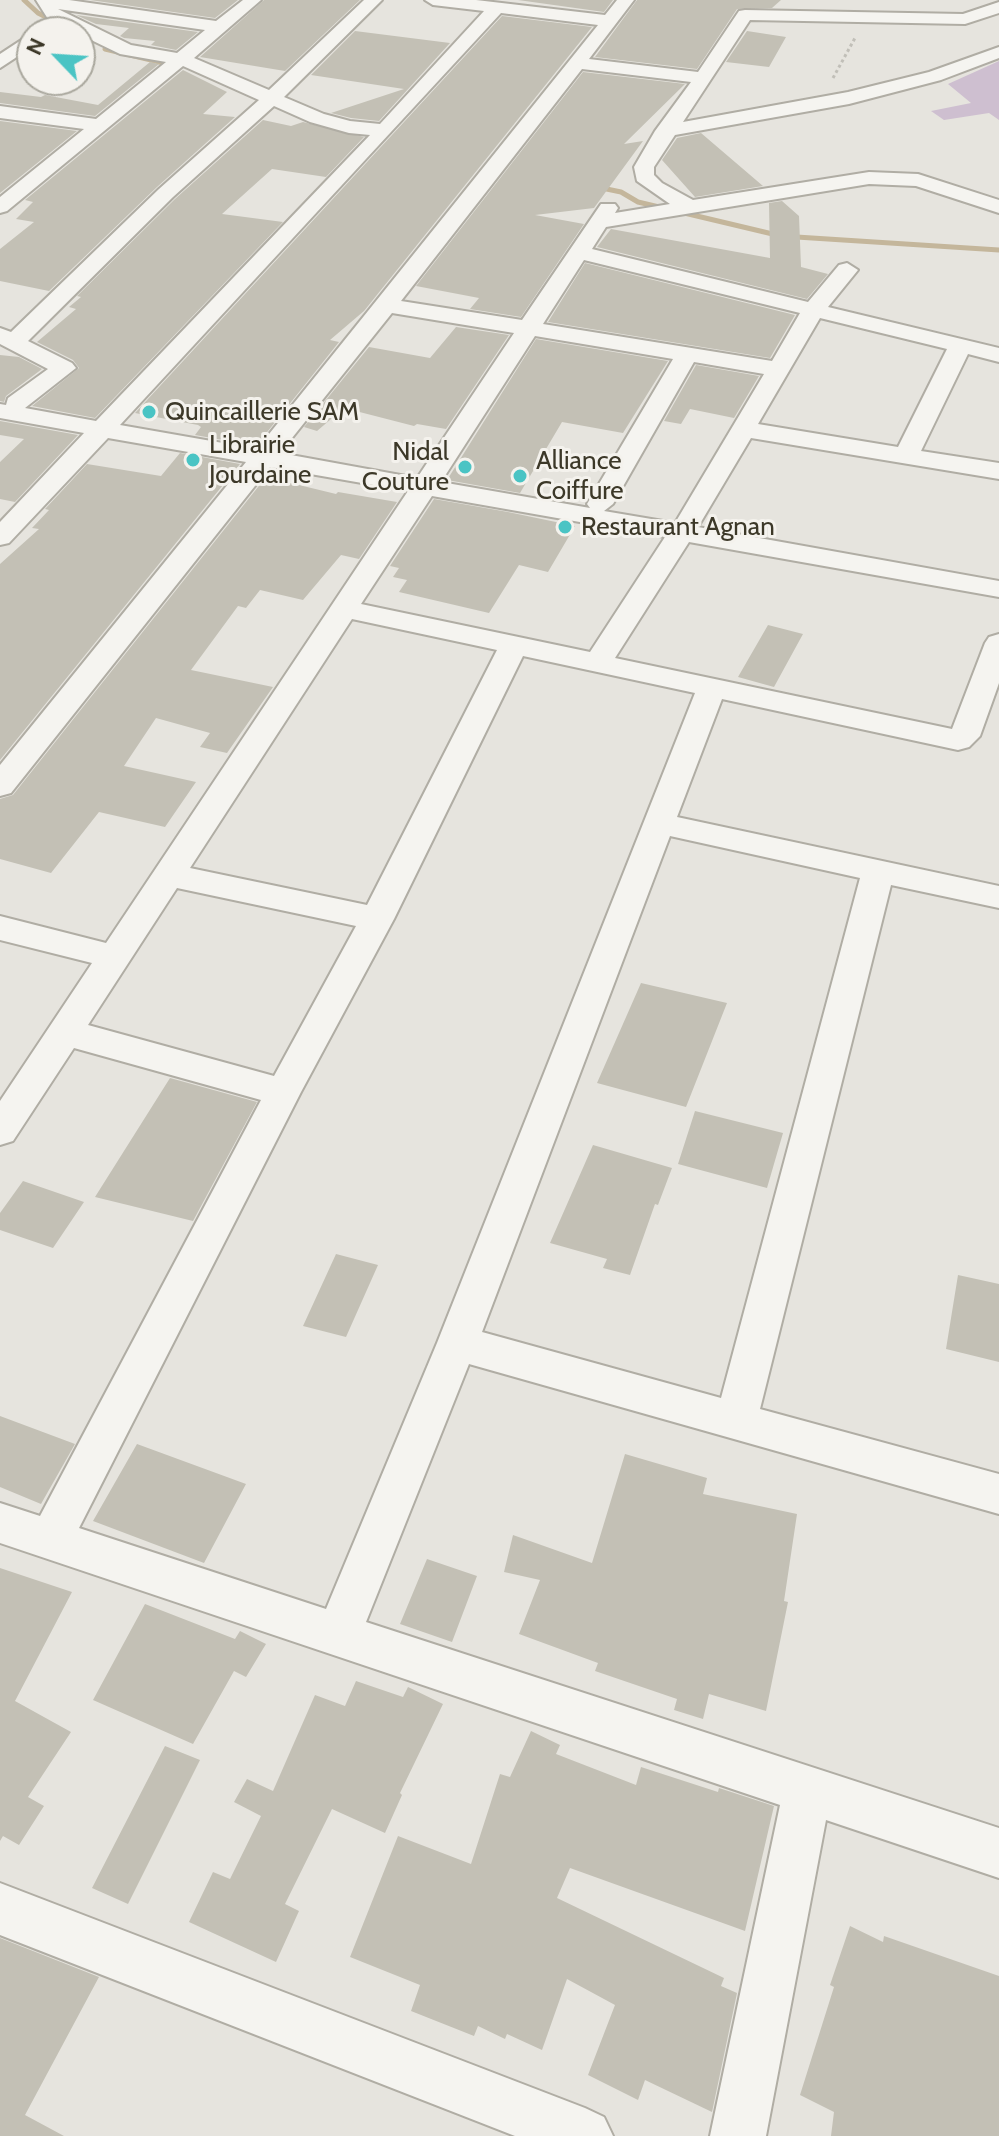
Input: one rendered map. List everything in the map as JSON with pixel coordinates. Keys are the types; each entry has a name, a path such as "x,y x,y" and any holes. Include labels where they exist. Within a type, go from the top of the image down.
{"street":[{"path":"0,207 184,60 253,0"},
{"path":"6,404 64,368 7,339 272,98 374,0"},
{"path":"433,0 610,21"},
{"path":"0,785 268,453 626,0"},
{"path":"44,1 220,27"},
{"path":"44,1 54,15 126,50 184,60 335,124 376,138"},
{"path":"681,207 644,177 644,167 665,131 745,15 965,19 999,7"},
{"path":"0,537 496,8"},
{"path":"0,63 16,51"},
{"path":"665,131 819,103 935,76 999,52"},
{"path":"576,63 701,78"},
{"path":"0,112 99,125"},
{"path":"0,1131 605,214 645,213 869,178 897,177 918,180 999,207"},
{"path":"581,253 999,355"},
{"path":"597,663 686,526 814,309 847,270"},
{"path":"386,305 778,369"},
{"path":"906,456 960,347"},
{"path":"600,504 687,354"},
{"path":"6,404 686,526 999,573"},
{"path":"742,429 999,471"},
{"path":"429,482 600,504 686,526 999,589"},
{"path":"345,609 950,739 965,736 999,643"},
{"path":"51,1539 283,1092 377,919 514,645"},
{"path":"338,1635 457,1343 711,688"},
{"path":"967,726 999,733"},
{"path":"658,823 999,897"},
{"path":"736,1421 878,871"},
{"path":"169,875 377,919"},
{"path":"0,928 115,957"},
{"path":"65,1032 283,1092"},
{"path":"457,1343 999,1494"},
{"path":"0,1523 999,1853"},
{"path":"738,2136 807,1790"},
{"path":"0,1909 585,2136"}],"path":[{"path":"819,103 865,18"}],"shaded area":[{"path":"999,61 999,120 989,113 944,120 931,111 971,103 948,84"}],"building":[{"path":"90,0 238,0 215,18"},
{"path":"264,0 360,0 285,71 200,57"},
{"path":"518,0 613,0 604,12"},
{"path":"637,0 781,0 772,8 737,9 697,69 595,57"},
{"path":"502,16 592,27 364,311 330,340 339,342 256,446 195,435 201,427 198,425 135,413"},
{"path":"96,18 198,32 176,50 151,45 155,41 120,36 129,28 96,24"},
{"path":"355,31 450,43 379,121 351,118 331,113 404,89 311,75"},
{"path":"747,31 786,37 769,67 726,62"},
{"path":"150,62 159,64 95,116 0,103 0,92 16,96 50,96 98,105"},
{"path":"183,70 227,92 203,114 235,117 49,291 0,281 0,249 34,222 16,219 33,202 25,200"},
{"path":"583,72 685,84 624,144 643,141 594,208 535,215 584,224 521,317 470,309 479,298 416,286"},
{"path":"263,120 291,126 303,122 364,137 326,177 272,169 222,214 283,222 95,418 32,406 79,368 73,360 37,342 76,309 69,307 81,297 77,296 175,199"},
{"path":"0,121 77,131 0,193"},
{"path":"701,133 763,186 695,197 662,160 677,138"},
{"path":"782,201 799,216 801,267 828,274 807,299 597,247 611,229 770,258 769,203"},
{"path":"585,263 795,315 770,358 548,322"},
{"path":"456,327 509,335 446,429 414,426 344,408 317,431 304,427 369,347 430,358"},
{"path":"536,339 668,361 623,433 562,422 520,493 447,480"},
{"path":"0,355 19,357 42,369 6,396 4,402 0,401"},
{"path":"696,365 759,376 734,418 690,409 681,424 664,421"},
{"path":"0,421 78,435 15,502 0,499 0,462 24,439 0,435"},
{"path":"180,453 240,464 0,760 0,564 39,529 32,528 49,510 45,509 87,464 161,476"},
{"path":"266,477 336,494 397,502 359,559 341,555 303,600 260,590 246,608 238,606 191,670 273,687 227,753 200,747 210,733 156,718 124,766 196,782 165,827 99,812 51,873 0,859 0,799 13,795"},
{"path":"434,499 575,526 548,572 519,565 489,613 399,592 407,580 393,577 399,568 390,566"},
{"path":"768,625 803,634 774,687 738,677"},
{"path":"641,983 727,1003 686,1107 597,1083"},
{"path":"170,1078 257,1102 193,1221 95,1197"},
{"path":"695,1111 783,1133 767,1188 678,1164"},
{"path":"593,1145 672,1168 658,1205 655,1204 630,1275 603,1268 607,1259 550,1243"},
{"path":"23,1181 84,1202 53,1248 0,1230 0,1213"},
{"path":"336,1254 378,1265 346,1337 303,1326"},
{"path":"958,1275 999,1284 999,1362 946,1349"},
{"path":"0,1416 75,1444 41,1504 0,1487"},
{"path":"137,1444 246,1484 204,1563 93,1521"},
{"path":"625,1454 707,1478 703,1494 797,1514 784,1601 788,1602 766,1711 709,1694 703,1719 674,1710 677,1699 595,1671 598,1663 519,1634 540,1580 504,1572 513,1535 592,1563"},
{"path":"427,1559 477,1576 452,1642 400,1624"},
{"path":"0,1568 72,1592 15,1701 71,1732 28,1797 44,1806 19,1845 3,1836 0,1841"},
{"path":"145,1604 235,1639 240,1631 266,1644 246,1677 234,1671 193,1744 93,1700"},
{"path":"356,1681 403,1697 408,1687 443,1704 400,1793 402,1795 385,1833 332,1809 285,1904 299,1911 276,1962 189,1922 213,1872 230,1879 261,1816 234,1802 247,1779 273,1791 315,1695 345,1706"},
{"path":"531,1731 560,1745 556,1754 636,1785 641,1767 774,1806 745,1931 570,1868 557,1898 724,1978 721,1986 737,1993 712,2112 645,2080 638,2100 588,2075 615,2005 567,1979 542,2050 507,2034 505,2039 478,2026 474,2036 411,2011 420,1985 350,1957 398,1836 471,1864 500,1774 510,1777"},
{"path":"165,1746 200,1760 128,1904 92,1888"},
{"path":"850,1926 883,1942 884,1936 999,1976 999,2136 831,2136 834,2112 800,2095 834,1987 830,1985"},
{"path":"0,1938 99,1977 25,2115 64,2136 0,2136"}],"waterway":[{"path":"24,0 44,16"},
{"path":"105,49 172,65"},
{"path":"597,187 621,192 638,202 781,236 999,250"}],"place":[{"name":"Quincaillerie SAM","path":"149,412"},
{"name":"Librairie Jourdaine","path":"193,460"},
{"name":"Nidal Couture","path":"465,467"},
{"name":"Alliance Coiffure","path":"520,476"},
{"name":"Restaurant Agnan","path":"565,527"}]}
